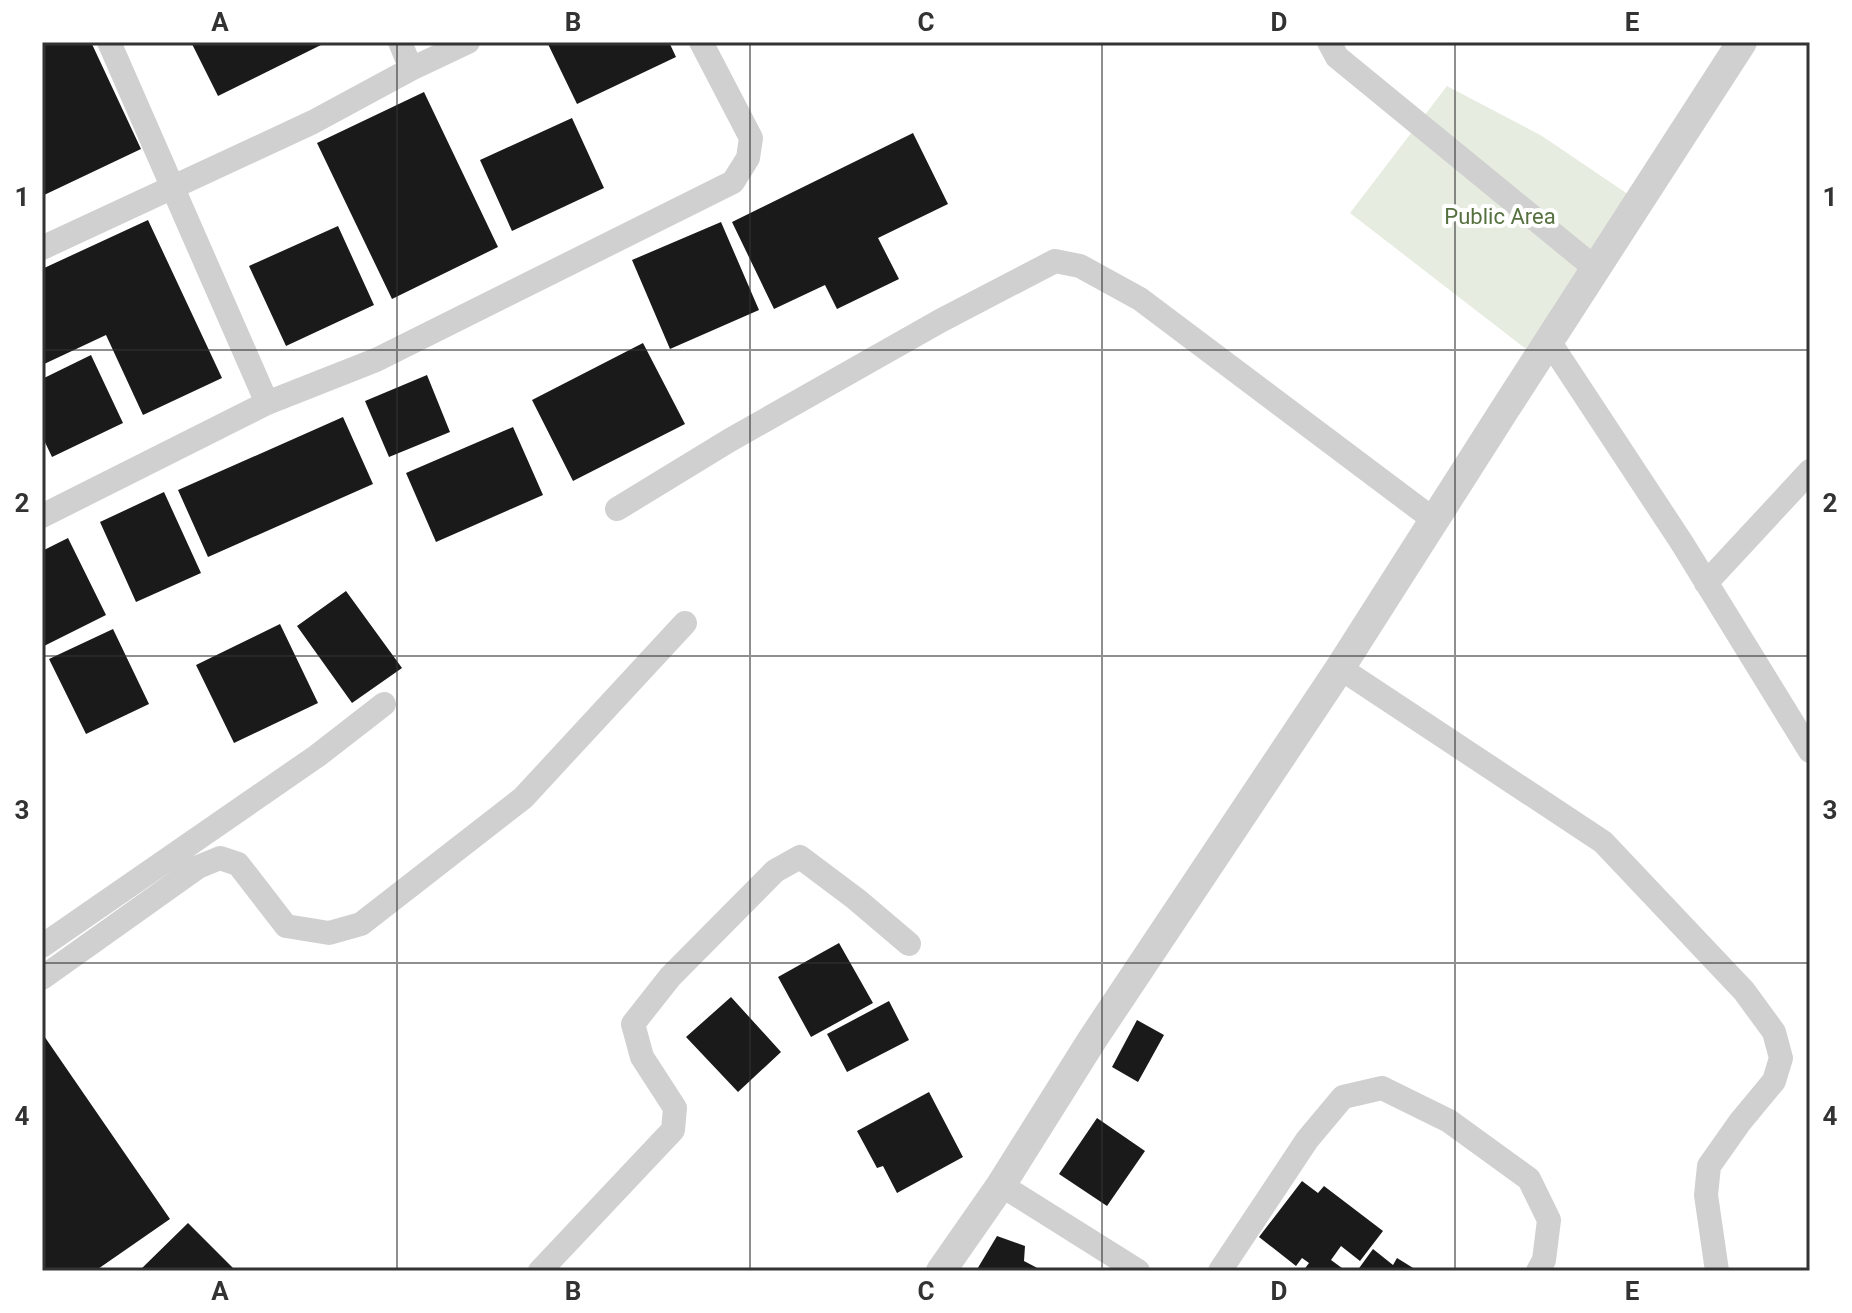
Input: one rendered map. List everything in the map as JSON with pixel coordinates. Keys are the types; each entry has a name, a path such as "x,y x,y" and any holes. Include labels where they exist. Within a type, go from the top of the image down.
{"street":[{"path":"109,42 267,403"},
{"path":"400,42 411,69"},
{"path":"42,248 313,122 468,42"},
{"path":"42,516 267,403 376,360 733,182 748,158 751,138 701,42"},
{"path":"1329,42 1337,57 1596,269"},
{"path":"941,1271 1001,1185 1092,1040 1340,668 1738,44"},
{"path":"617,509 874,358 1055,261 1080,266 1140,299 1434,520"},
{"path":"1549,341 1706,583 1810,751"},
{"path":"1706,583 1810,471"},
{"path":"42,978 198,867 220,858 238,864 286,926 329,933 361,924 523,798 685,623"},
{"path":"1340,668 1603,842 1744,991 1774,1032 1781,1058 1774,1081 1709,1166 1706,1195 1717,1271"},
{"path":"42,946 317,756 384,704"},
{"path":"540,1271 673,1130 675,1108 642,1057 633,1024 670,977 775,871 800,857 909,944"},
{"path":"1220,1271 1307,1140 1343,1097 1382,1088 1449,1121 1529,1179 1549,1220 1544,1260 1538,1271"},
{"path":"1001,1185 1138,1271"}],"green space":[{"name":"Public Area","path":"1447,86 1542,136 1635,199 1526,349 1350,213"}],"building":[{"path":"42,42 91,42 141,149 42,196"},
{"path":"191,42 327,42 218,96"},
{"path":"547,42 669,42 676,57 577,104"},
{"path":"424,92 498,247 392,299 317,143"},
{"path":"572,118 604,188 512,231 480,160"},
{"path":"913,133 948,204 878,238 899,279 837,309 825,285 774,309 732,222"},
{"path":"148,220 222,378 143,415 106,335 42,365 42,269"},
{"path":"721,222 759,310 670,349 632,260"},
{"path":"338,226 374,305 286,346 249,266"},
{"path":"643,343 685,424 573,481 532,400"},
{"path":"91,355 123,423 52,457 42,436 42,379"},
{"path":"427,375 450,432 389,457 365,401"},
{"path":"343,417 373,484 208,557 178,490"},
{"path":"513,427 543,495 436,542 406,473"},
{"path":"164,492 201,573 136,602 100,522"},
{"path":"68,538 106,615 42,647 42,551"},
{"path":"346,591 402,668 352,703 297,626"},
{"path":"280,624 318,703 234,743 196,665"},
{"path":"113,629 149,704 86,734 49,659"},
{"path":"839,943 873,1003 811,1037 778,977"},
{"path":"731,997 781,1052 738,1092 686,1037"},
{"path":"889,1001 909,1040 847,1072 827,1034"},
{"path":"1137,1020 1164,1035 1138,1082 1112,1067"},
{"path":"42,1033 170,1219 95,1271 42,1271"},
{"path":"929,1092 963,1157 897,1193 883,1166 877,1168 857,1131"},
{"path":"1097,1118 1145,1151 1107,1206 1059,1174"},
{"path":"1302,1181 1318,1193 1324,1186 1383,1231 1360,1261 1341,1246 1331,1260 1346,1271 1303,1271 1309,1263 1302,1258 1296,1266 1259,1237"},
{"path":"188,1223 236,1271 139,1271"},
{"path":"997,1236 1025,1246 1024,1261 1043,1271 976,1271"},
{"path":"1373,1249 1393,1265 1397,1258 1418,1271 1357,1271"}]}
